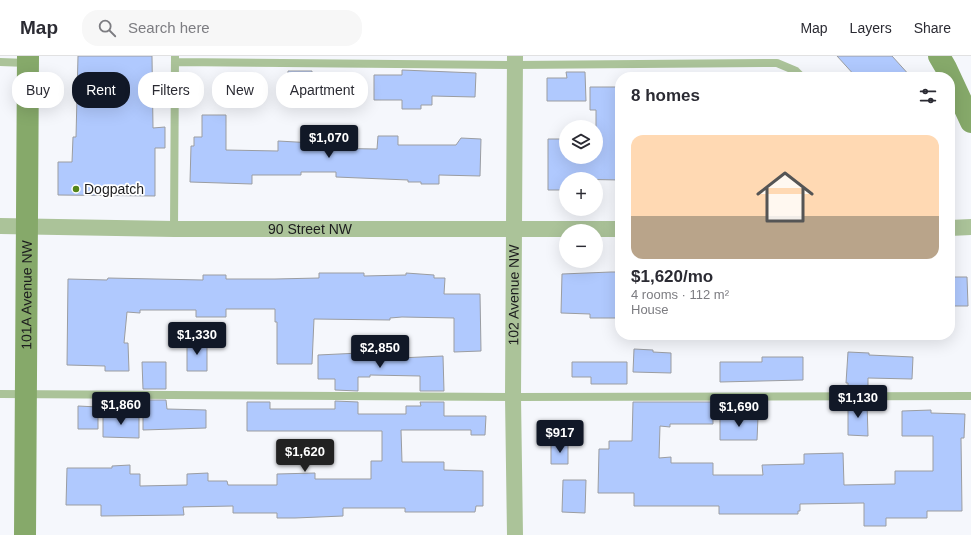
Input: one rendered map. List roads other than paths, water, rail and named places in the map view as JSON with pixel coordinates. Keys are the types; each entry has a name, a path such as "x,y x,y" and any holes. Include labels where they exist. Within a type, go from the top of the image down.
{"street":[{"path":"939,56 948,72"},
{"name":"101A Avenue NW","path":"26,535 25,394 28,59"},
{"name":"102 Avenue NW","path":"515,61 513,397 515,535"},
{"path":"955,87 971,122"},
{"name":"90 Street NW","path":"0,226 174,229 615,229"},
{"path":"955,228 971,227"}],"lane":[{"path":"0,62 28,59"},
{"path":"174,229 175,59 777,63 797,72"},
{"path":"0,394 513,397 971,396"}],"place":[{"name":"Dogpatch","path":"76,189"}]}
